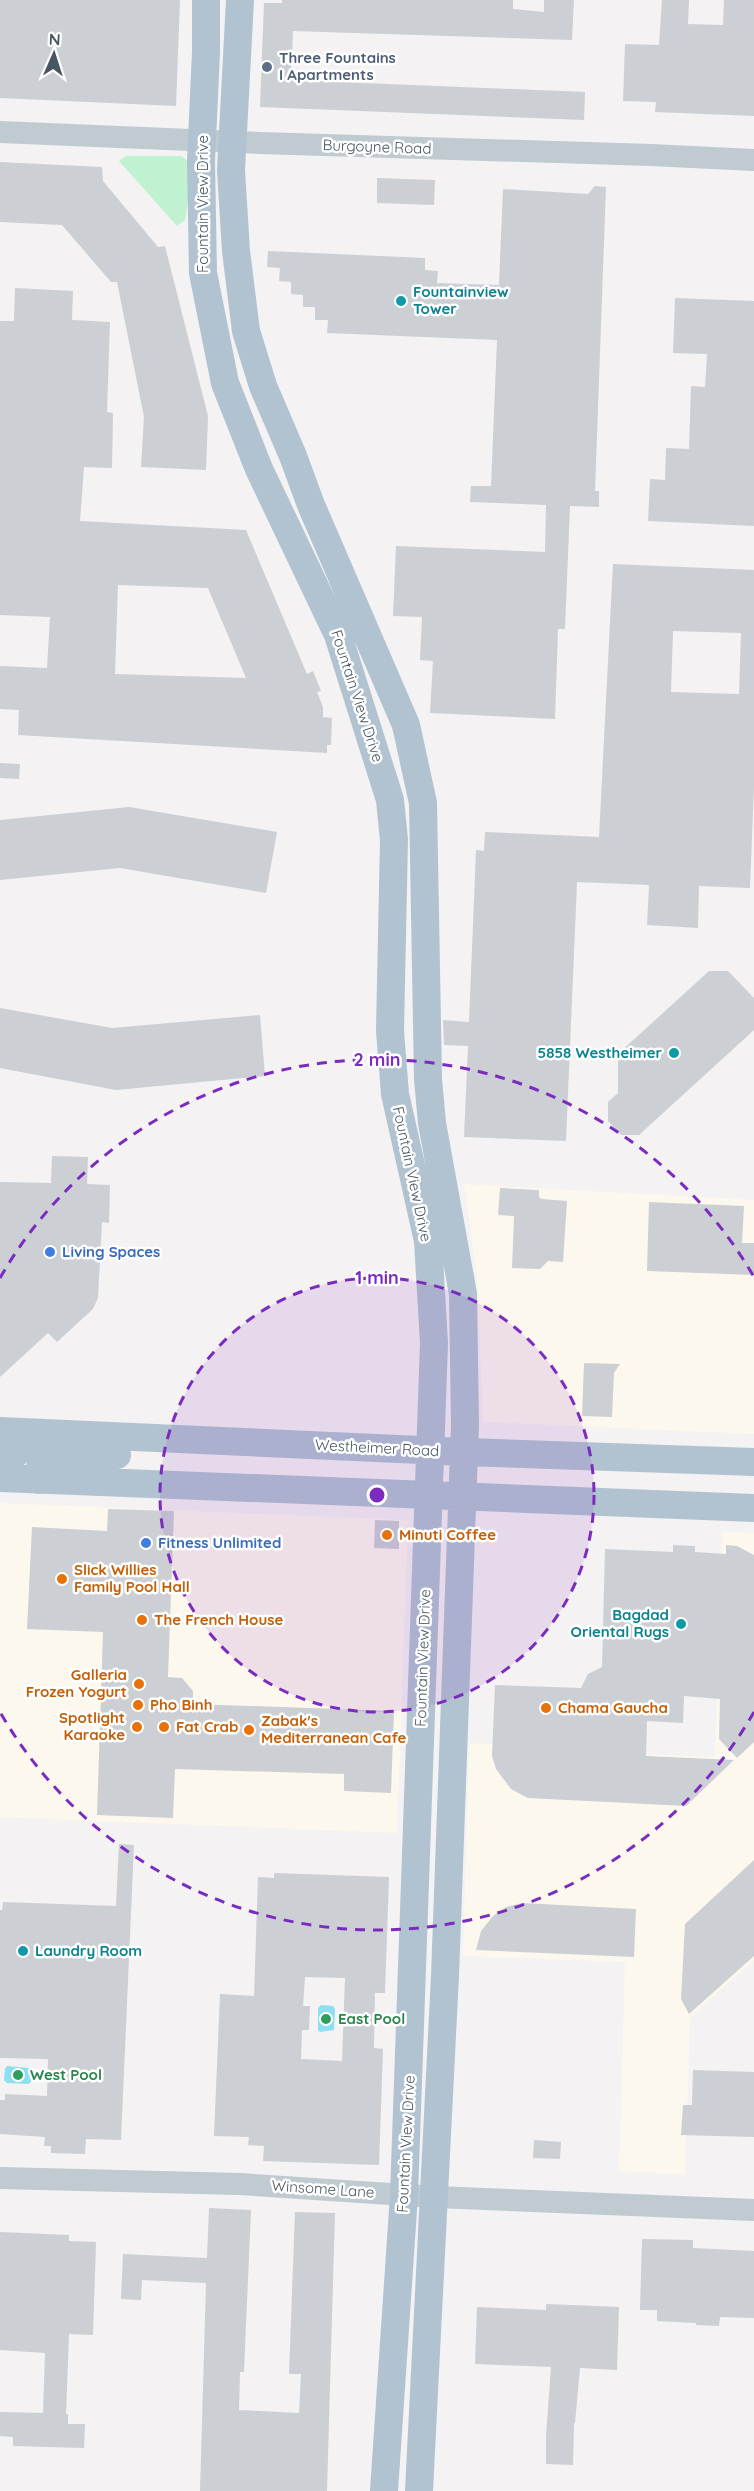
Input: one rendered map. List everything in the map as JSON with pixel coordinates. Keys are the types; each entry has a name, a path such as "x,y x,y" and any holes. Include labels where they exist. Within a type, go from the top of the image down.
{"main road":[{"name":"Fountain View Drive","path":"206,0 202,141 202,273 225,383 259,469 338,635 390,800 394,840 390,1031 395,1094 428,1241 434,1343 418,1826 404,2195 384,2491"},
{"name":"Fountain View Drive","path":"240,0 231,170 236,251 246,331 263,386 311,505 406,725 423,803 428,1079 432,1123 463,1294 464,1498 435,2197 419,2491"},
{"path":"259,469 293,456"},
{"path":"394,840 423,839"},
{"path":"401,1127 432,1123"},
{"path":"409,1162 439,1158"},
{"name":"Westheimer Road","path":"0,1431 465,1452 754,1462"},
{"path":"0,1456 15,1454 36,1432"},
{"path":"38,1480 40,1463 44,1457 52,1454 144,1456 185,1439"},
{"path":"0,1478 754,1508"},
{"path":"418,1826 449,1827"}],"street":[{"name":"Burgoyne Road","path":"0,132 754,160"},
{"name":"Winsome Lane","path":"0,2178 240,2184 435,2197 754,2210"}],"shaded area":[{"path":"464,1184 754,1200 754,1434 483,1422 477,1278"},
{"path":"0,1503 408,1520 397,1833 0,1817"},
{"path":"722,1531 754,1533 754,1960 690,2017 685,2174 619,2171 625,1962 463,1956 469,1743 715,1757"}],"green space":[{"path":"126,156 182,156 193,167 185,220 177,226 119,161"}],"water":[{"name":"East Pool","path":"321,2005 333,2006 335,2009 334,2030 320,2032 318,2030 318,2008"},
{"name":"West Pool","path":"7,2066 32,2070 31,2082 28,2084 7,2083 4,2080"}],"building":[{"path":"0,0 180,0 176,106 0,98"},
{"path":"282,0 513,0 513,9 544,12 544,0 574,0 572,40 293,31 291,80 585,92 584,120 260,107 264,3 282,3"},
{"path":"662,0 689,0 688,24 723,25 724,0 754,0 754,116 655,112 656,102 623,101 625,44 659,45"},
{"path":"0,162 102,167 103,181 158,247 165,246 208,416 206,470 141,467 144,417 117,282 111,282 62,225 0,222"},
{"path":"377,178 435,180 434,205 377,203"},
{"path":"595,186 606,187 595,491 599,491 599,507 570,506 565,629 558,629 555,719 430,713 433,661 420,660 422,617 393,616 396,546 545,552 546,505 470,502 471,486 491,486 497,340 327,333 328,320 315,320 315,307 303,307 303,295 291,294 291,282 279,281 280,268 267,267 268,251 425,258 425,270 438,271 437,283 499,285 503,189 588,194"},
{"path":"15,288 73,291 72,320 110,322 107,412 113,413 112,468 84,467 80,521 246,530 307,674 313,671 321,691 317,692 323,707 323,717 332,718 331,745 327,745 327,753 18,735 19,710 0,709 0,666 47,668 50,617 0,615 0,321 14,321","holes":["118,585 208,588 246,678 115,674"]},
{"path":"675,298 754,301 754,526 648,521 650,479 665,480 666,448 689,449 691,386 705,387 707,354 673,353"},
{"path":"613,564 754,570 754,786 750,888 699,886 698,928 647,925 649,885 577,882 566,1141 464,1137 468,1046 444,1045 443,1020 469,1022 476,850 484,851 485,832 599,837","holes":["673,631 741,633 739,694 671,692"]},
{"path":"0,763 20,764 19,779 0,778"},
{"path":"129,807 277,832 266,893 120,868 0,880 0,820"},
{"name":"5858 Westheimer","path":"709,971 728,971 754,998 754,1030 639,1135 621,1135 608,1121 608,1102 618,1093 618,1054"},
{"path":"0,1008 112,1028 260,1015 265,1076 116,1090 0,1068"},
{"name":"Living Spaces","path":"52,1156 88,1157 87,1184 110,1185 109,1223 102,1222 98,1298 93,1309 57,1342 48,1333 0,1377 0,1182 51,1183"},
{"path":"500,1188 539,1190 539,1197 542,1199 567,1201 563,1262 548,1261 540,1269 512,1268 514,1216 498,1215"},
{"path":"649,1202 744,1206 742,1243 754,1243 754,1275 647,1271"},
{"path":"584,1363 620,1364 614,1373 612,1417 582,1416"},
{"path":"108,1509 174,1511 168,1677 182,1678 193,1691 193,1704 394,1711 391,1793 344,1791 344,1774 175,1769 173,1818 97,1815 103,1632 27,1629 32,1527 107,1531"},
{"name":"Minuti Coffee","path":"375,1520 399,1521 399,1549 374,1548"},
{"path":"673,1545 695,1546 695,1552 726,1554 726,1545 737,1546 754,1555 754,1742 737,1758 719,1739 720,1699 684,1696 683,1723 647,1721 646,1756 734,1760 686,1806 528,1798 511,1789 496,1769 492,1756 495,1685 581,1688 588,1674 602,1667 605,1549 673,1552"},
{"path":"119,1844 134,1845 121,2140 86,2139 85,2154 51,2153 51,2146 44,2146 45,2137 0,2134 0,2100 5,2100 5,2094 47,2096 48,2059 0,2058 0,1910 2,1910 3,1902 116,1906"},
{"path":"754,1860 754,1956 689,2014 681,1999 685,1924"},
{"path":"274,1873 389,1877 385,1993 375,1993 374,2048 383,2049 379,2165 263,2161 264,2146 248,2145 249,2137 214,2136 220,1994 254,1996 258,1877 274,1878","holes":["305,1977 345,1978 342,2061 301,2059 302,2030 309,2030 310,2006 303,2006"]},
{"path":"522,1903 636,1909 634,1957 476,1950 481,1931 493,1916 506,1907"},
{"path":"693,2070 754,2072 754,2137 681,2135 683,2105 692,2105"},
{"path":"534,2140 561,2142 560,2159 533,2158"},
{"path":"209,2208 251,2210 244,2372 240,2372 239,2410 299,2413 301,2374 289,2374 295,2212 335,2213 327,2491 200,2491 206,2283 142,2280 141,2300 121,2299 123,2254 207,2258"},
{"path":"0,2232 69,2235 69,2241 96,2242 93,2335 69,2334 66,2414 68,2414 68,2424 85,2424 84,2448 13,2446 13,2437 0,2436 0,2412 43,2413 45,2353 0,2350"},
{"path":"642,2239 693,2240 693,2248 754,2251 754,2318 720,2317 719,2326 696,2325 696,2323 657,2321 657,2310 640,2310"},
{"path":"546,2304 619,2307 617,2370 580,2368 574,2423 573,2465 546,2464 551,2367 475,2364 477,2307 546,2310"}],"place":[{"name":"Three Fountains I Apartments","path":"267,67"},
{"name":"Fountainview Tower","path":"401,301"},
{"name":"5858 Westheimer","path":"674,1053"},
{"name":"Living Spaces","path":"50,1252"},
{"name":"Minuti Coffee","path":"387,1535"},
{"name":"Fitness Unlimited","path":"146,1543"},
{"name":"Slick Willies Family Pool Hall","path":"62,1579"},
{"name":"The French House","path":"142,1620"},
{"name":"Bagdad Oriental Rugs","path":"681,1624"},
{"name":"Galleria Frozen Yogurt","path":"139,1684"},
{"name":"Pho Binh","path":"138,1705"},
{"name":"Chama Gaucha","path":"546,1708"},
{"name":"Spotlight Karaoke","path":"137,1727"},
{"name":"Fat Crab","path":"164,1727"},
{"name":"Zabak's Mediterranean Cafe","path":"249,1730"},
{"name":"Laundry Room","path":"23,1951"},
{"name":"East Pool","path":"326,2019"},
{"name":"West Pool","path":"18,2075"}]}
